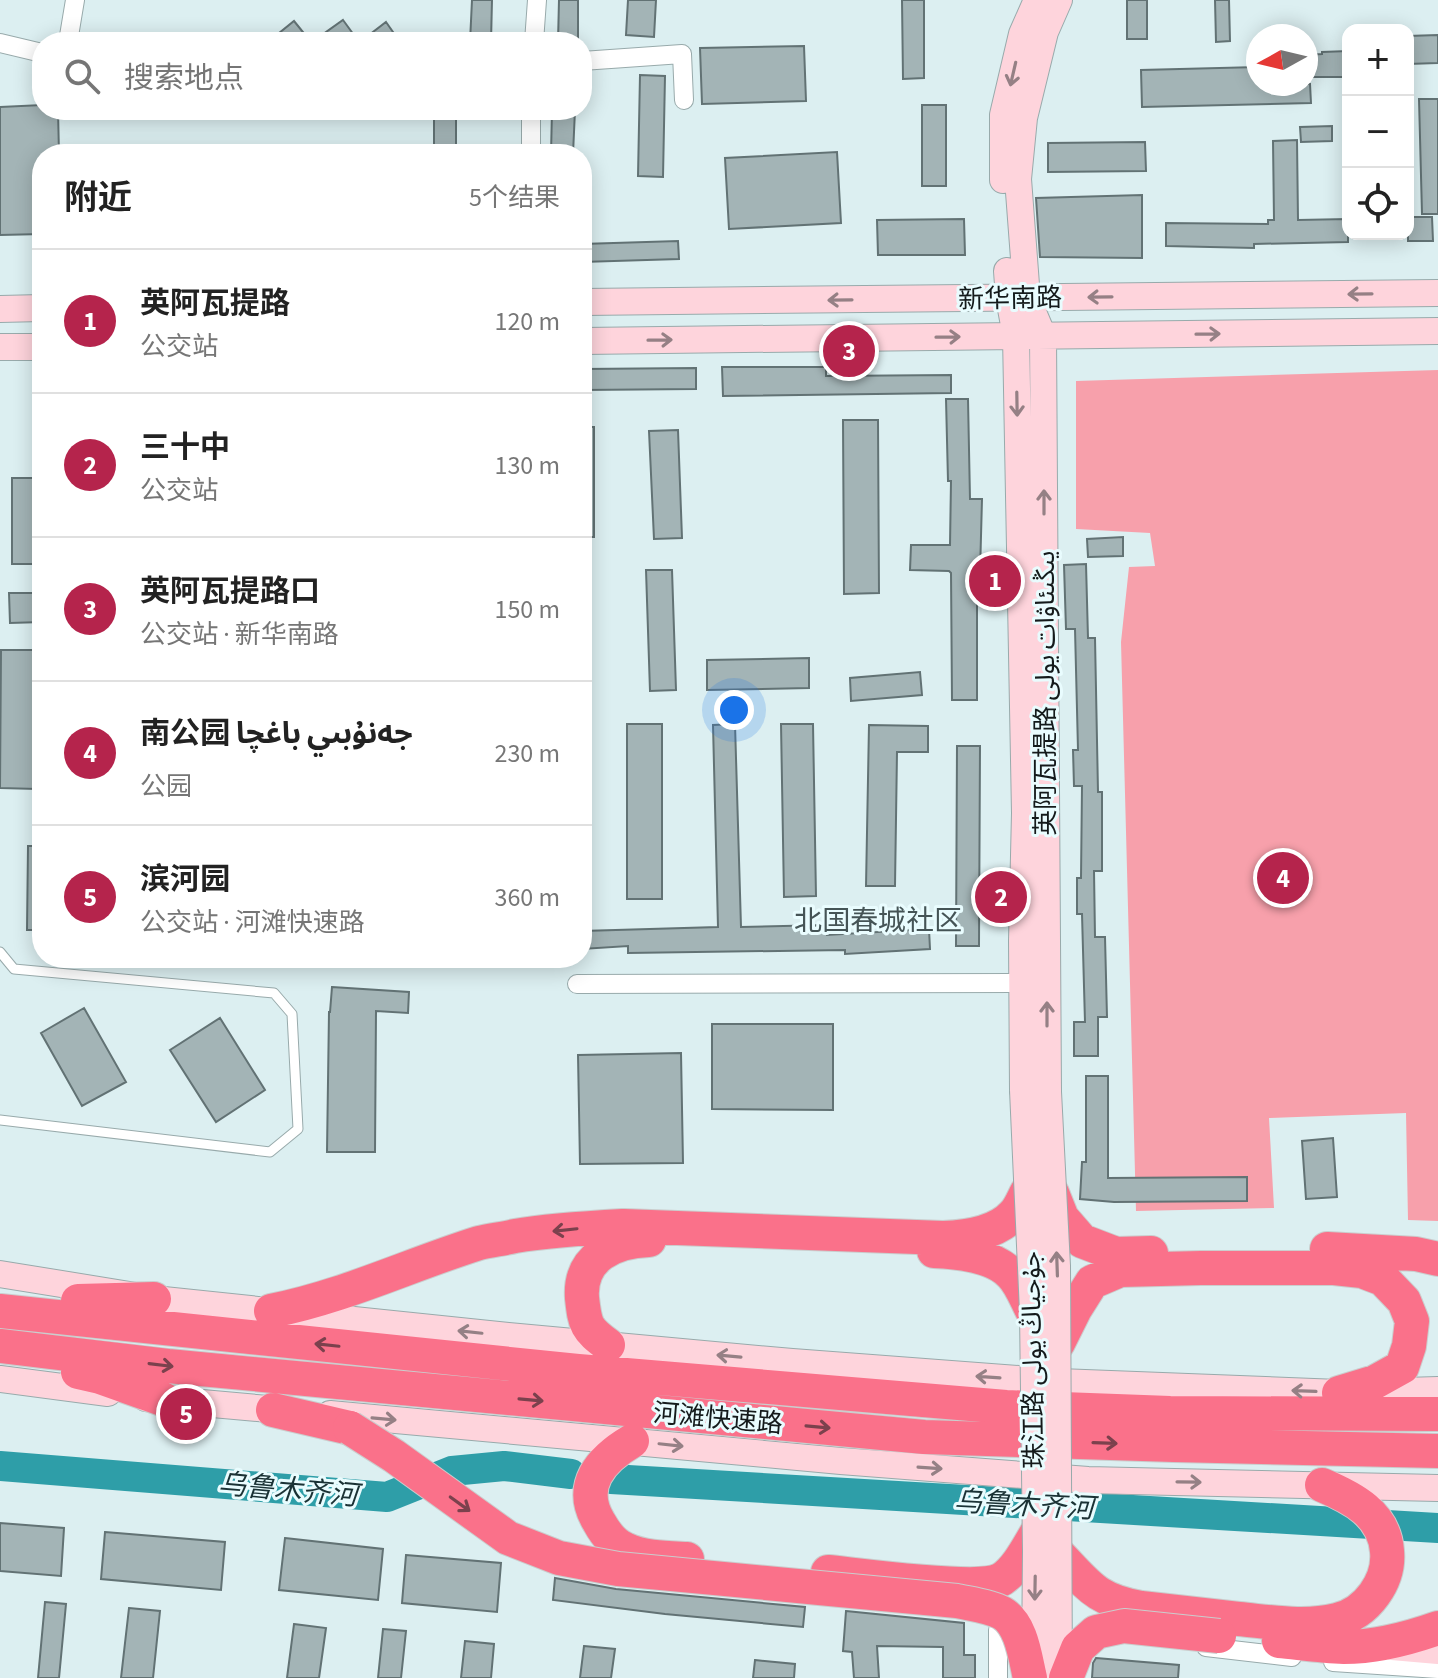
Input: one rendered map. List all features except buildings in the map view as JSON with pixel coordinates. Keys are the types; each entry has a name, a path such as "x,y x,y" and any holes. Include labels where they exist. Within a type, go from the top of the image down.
{"highway":[{"path":"608,1345 591,1333 584,1317 582,1290 584,1273 592,1261 619,1245 670,1233 967,1237 1002,1225 1040,1192 1082,1241 1116,1254 1318,1258 1383,1279 1404,1301 1412,1321 1402,1367 1375,1382 1339,1393"},
{"path":"271,1311 335,1296 481,1242 574,1229 624,1226 670,1233 959,1252 989,1261 1009,1272 1021,1287 1033,1312"},
{"path":"1058,1343 1092,1282 1120,1270 1201,1268 1318,1258 1344,1248 1416,1254 1438,1259"},
{"path":"0,1302 154,1299"},
{"name":"河滩快速路","path":"0,1311 578,1371 1006,1407 1170,1413 1438,1414"},
{"name":"河滩快速路","path":"0,1346 184,1368 924,1437 1438,1451"},
{"path":"0,1354 100,1377 165,1400"},
{"path":"273,1410 350,1428 508,1538 559,1558 618,1569 957,1601 1001,1612 1014,1623 1032,1678"},
{"path":"632,1441 606,1459 590,1487 593,1513 612,1540 624,1549 648,1556 960,1584 1001,1579 1019,1562 1047,1545 1094,1592 1118,1604 1222,1627 1344,1647 1376,1645 1438,1628"},
{"path":"1066,1678 1078,1648 1096,1632 1124,1626 1295,1625 1340,1619 1365,1605 1382,1584 1388,1567 1385,1535 1368,1509 1322,1485"}],"street":[{"path":"70,32 75,0"},
{"path":"535,32 537,0"},
{"path":"1018,298 1002,216 1003,115 1022,34 1037,0"},
{"path":"1018,298 1018,179 1024,118 1045,32 1059,0"},
{"path":"0,43 32,51"},
{"path":"592,60 682,54 684,100"},
{"path":"531,120 531,144"},
{"name":"新华南路","path":"592,302 1438,293"},
{"name":"英阿瓦提路 يىڭىئاۋات يولى","path":"1018,298 1043,336 1035,1091"},
{"name":"英阿瓦提路 يىڭىئاۋات يولى","path":"1018,298 1016,336 1025,813 1022,983 1035,1091"},
{"path":"0,309 32,308"},
{"name":"新华南路","path":"592,341 1438,331"},
{"path":"0,347 32,347"},
{"path":"577,984 1022,983"},
{"name":"珠江路 جۇجياڭ يولى","path":"1035,1091 1040,1192 1033,1312 1047,1545 1059,1678"},
{"name":"珠江路 جۇجياڭ يولى","path":"1032,1678 1047,1545 1058,1343 1057,1266 1040,1192"},
{"path":"0,1274 154,1299 792,1362 1043,1381 1339,1393 1438,1390"},
{"path":"0,1379 165,1400 1088,1480 1438,1488"},
{"path":"998,1678 998,1630 1183,1644 1339,1663 1438,1669"},
{"path":"1376,1645 1438,1651"}],"lane":[{"path":"0,952 14,969 274,993 292,1014 298,1129 270,1152 0,1120"}],"shaded area":[{"path":"1438,370 1438,1221 1408,1220 1406,1113 1269,1118 1274,1208 1136,1211 1121,642 1129,567 1155,566 1150,533 1076,529 1076,381"}],"waterway":[{"name":"乌鲁木齐河","path":"0,1466 387,1497 452,1471 504,1466 571,1474"},
{"name":"乌鲁木齐河","path":"611,1479 1438,1528"}],"place":[{"name":"英阿瓦提路口","path":"849,351"},
{"name":"英阿瓦提路","path":"995,581"},
{"name":"南公园 جەنۇبىي باغچا","path":"1283,878"},
{"name":"三十中","path":"1001,897"},
{"name":"滨河园","path":"186,1414"}],"district":[{"name":"北国春城社区","path":"878,920"}]}
